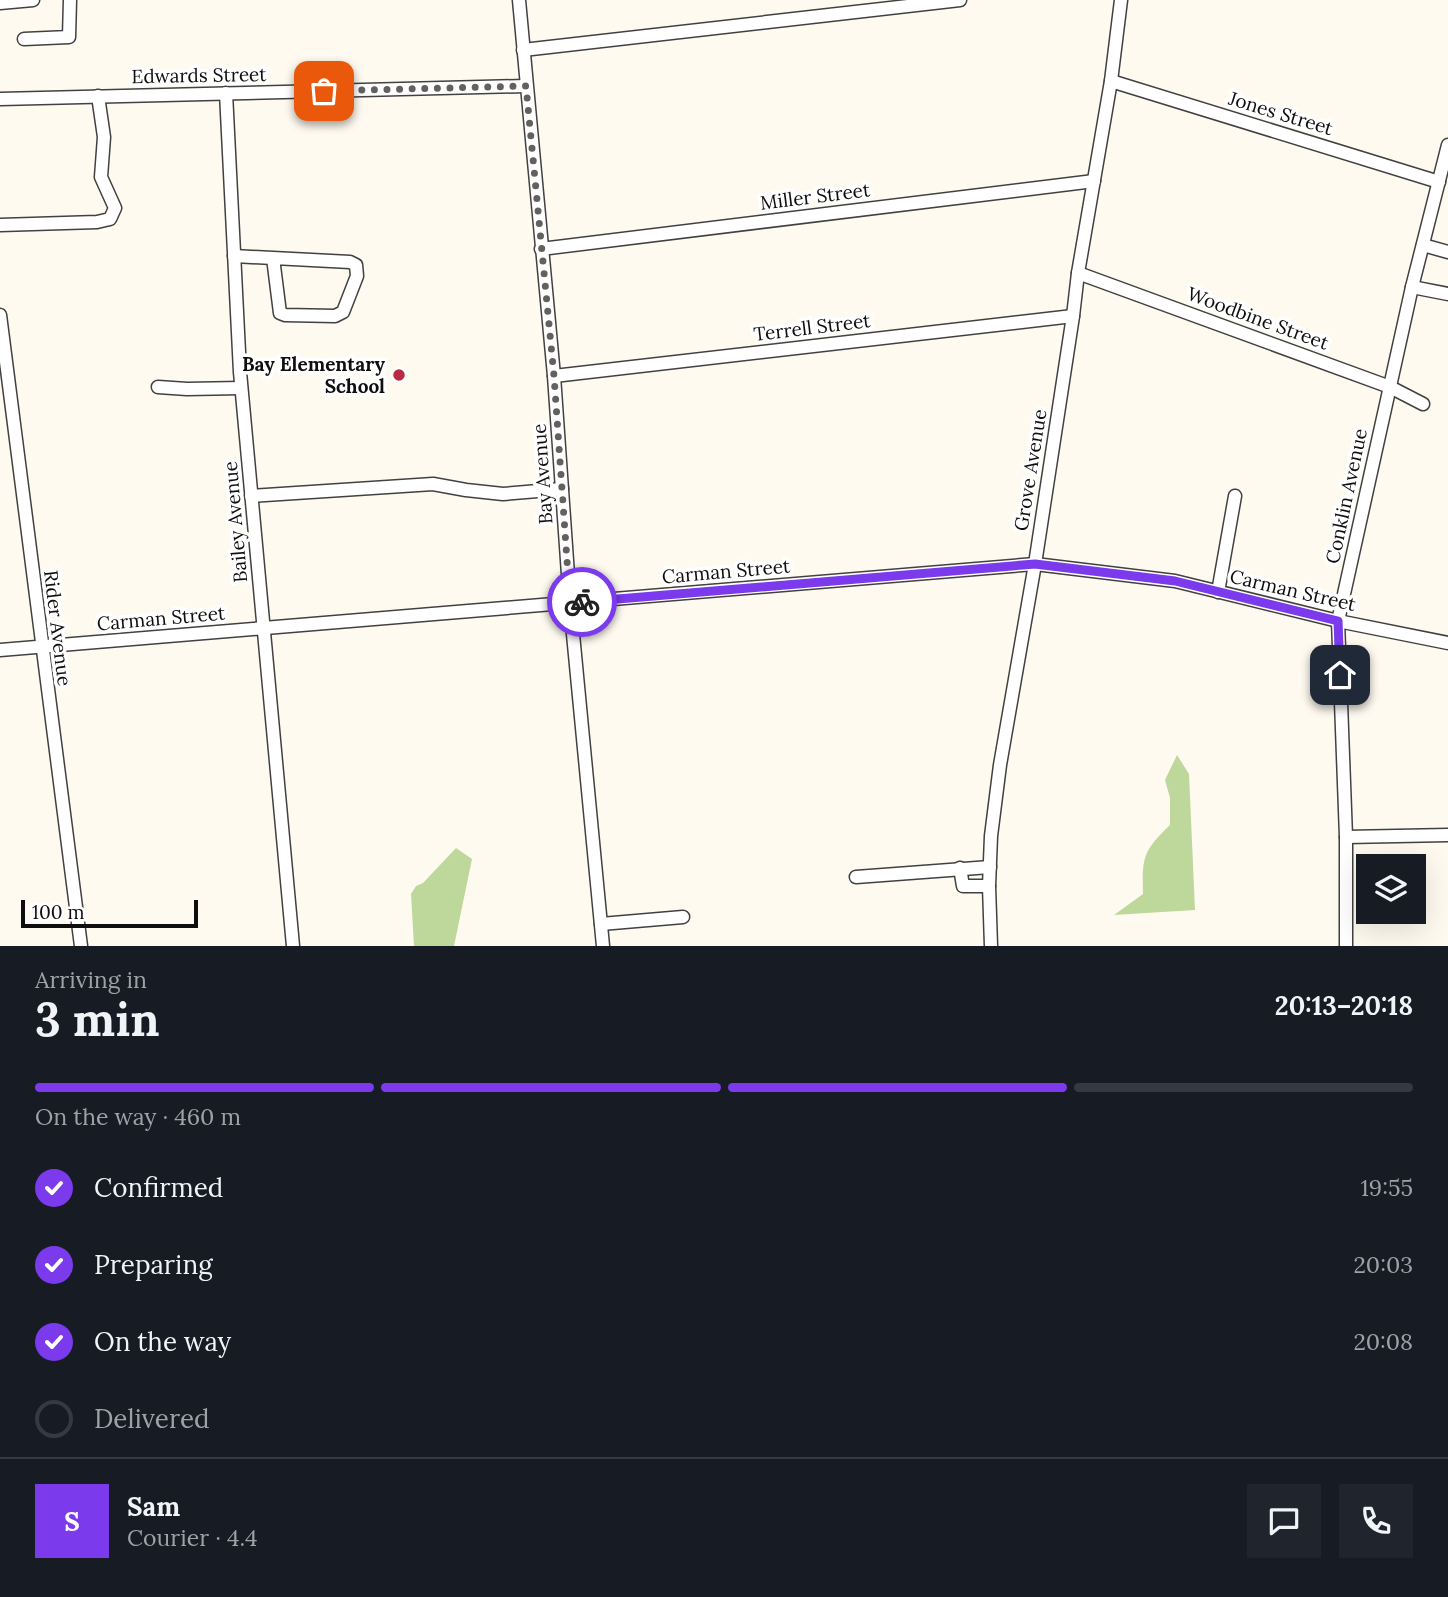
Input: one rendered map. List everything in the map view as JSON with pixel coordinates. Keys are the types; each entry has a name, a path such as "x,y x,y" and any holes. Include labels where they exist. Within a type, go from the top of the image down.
{"street":[{"path":"0,3 33,0"},
{"path":"24,39 69,37 70,0"},
{"name":"Bay Avenue","path":"519,0 554,376 570,603 603,946"},
{"path":"523,50 843,6 960,0"},
{"name":"Grove Avenue","path":"991,946 991,836 1000,765 1035,564 1078,273 1111,81 1121,0"},
{"name":"Jones Street","path":"1111,81 1439,182"},
{"name":"Edwards Street","path":"0,99 526,86"},
{"name":"Bailey Avenue","path":"226,93 241,388 293,946"},
{"path":"0,225 97,222 110,219 114,215 112,201 101,177 104,158 103,125 98,96"},
{"name":"Conklin Avenue","path":"1346,946 1346,837 1338,621 1412,287 1448,145"},
{"name":"Miller Street","path":"541,248 1094,181"},
{"path":"1423,245 1448,252"},
{"path":"234,256 273,258 350,262 356,265 357,276 344,312 335,316 285,316 280,313 273,258"},
{"name":"Woodbine Street","path":"1078,273 1390,387 1423,404"},
{"path":"1412,287 1448,294"},
{"name":"Rider Avenue","path":"0,315 80,946"},
{"name":"Terrell Street","path":"554,376 1073,316"},
{"path":"158,387 197,390 241,388"},
{"path":"251,496 433,484 503,494 562,489"},
{"path":"1218,592 1235,496"},
{"name":"Carman Street","path":"0,650 1035,564 1175,581 1338,621 1448,643"},
{"path":"1346,837 1448,835"},
{"path":"856,877 990,867"},
{"path":"960,869 963,886 989,886"},
{"path":"601,924 684,917"}],"green space":[{"path":"1177,755 1189,774 1195,910 1114,915 1143,894 1146,855 1170,825 1170,798 1165,780"},
{"path":"456,848 472,859 454,946 414,946 411,894"}],"way so far":[{"path":"324,91 526,86 554,376 570,603 582,602"}],"place":[{"name":"Bay Elementary School","path":"399,375"}],"route":[{"path":"582,602 1035,564 1175,581 1338,621 1340,675"}]}
